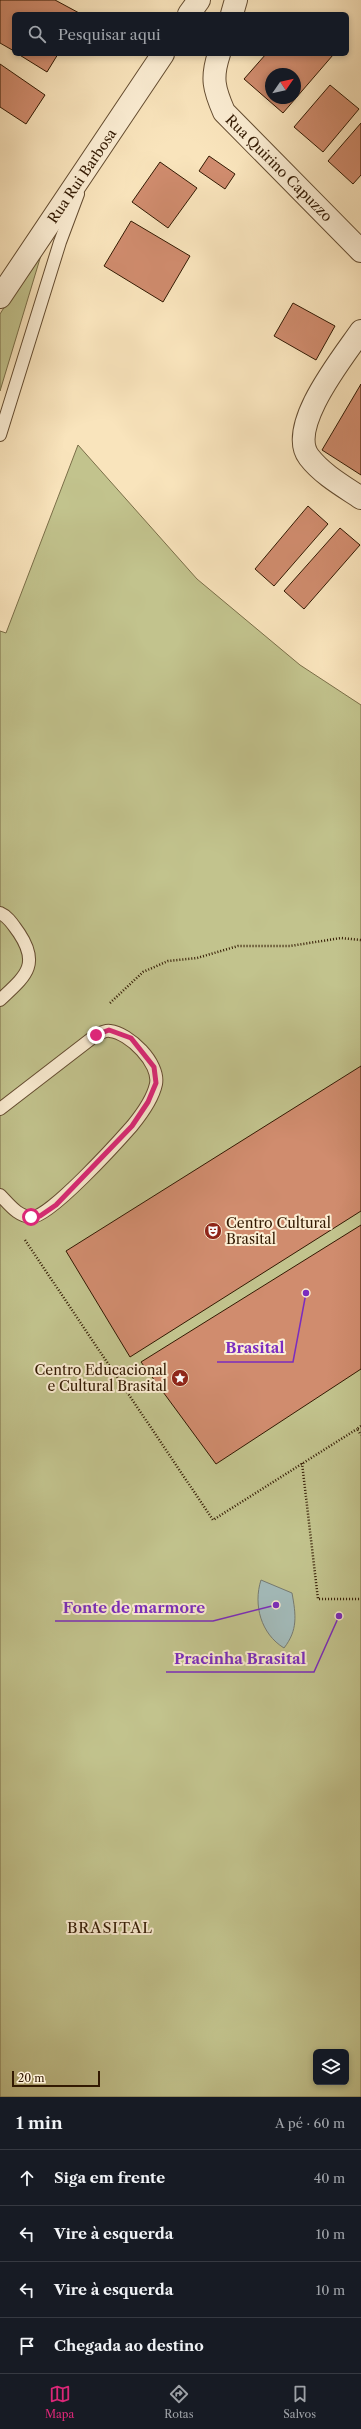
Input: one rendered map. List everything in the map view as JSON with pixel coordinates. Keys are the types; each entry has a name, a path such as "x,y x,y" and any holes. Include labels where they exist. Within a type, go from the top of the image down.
{"street":[{"path":"190,12 199,0"},
{"path":"233,12 236,0"},
{"name":"Rua Rui Barbosa","path":"0,297 162,56"},
{"name":"Rua Quirino Capuzzo","path":"218,56 214,70 214,90 224,112 361,251"},
{"path":"361,331 309,411 303,438 308,456 327,475 361,498"}],"lane":[{"path":"0,435 60,242 88,167"},
{"path":"0,913 7,916 28,948 30,963 25,976 0,1000"},
{"path":"0,1109 96,1035 109,1030 131,1038 154,1067 156,1083 148,1102 132,1126 56,1205 40,1216 31,1217 21,1215 0,1195"}],"path":[{"path":"110,1002 143,972 168,961 197,958 238,946 290,946 340,938 361,940"},
{"path":"25,1240 213,1520 361,1426"},
{"path":"357,1429 361,1435"},
{"path":"302,1463 318,1599 361,1599"}],"green space":[{"path":"45,242 0,391 0,314"},
{"name":"Centro Educacional e Cultural Brasital","path":"78,445 197,579 300,665 361,705 361,2097 0,2097 0,631 6,633"}],"water":[{"path":"261,1580 292,1593 295,1622 292,1635 284,1648 270,1635 261,1618 258,1599"}],"building":[{"path":"0,0 55,0 77,12 12,12 12,50 0,43"},
{"path":"21,56 57,56 47,72"},
{"path":"264,56 332,56 301,92 301,68 265,68 265,97 244,79"},
{"path":"0,64 45,95 26,124 0,107"},
{"path":"330,85 359,109 323,152 294,127"},
{"path":"273,104 291,104 283,113"},
{"path":"361,123 361,175 353,184 328,161"},
{"path":"209,156 235,174 225,189 199,171"},
{"path":"160,162 197,188 168,228 132,202"},
{"path":"131,221 190,256 163,302 104,266"},
{"path":"293,303 335,326 316,360 274,336"},
{"path":"361,384 361,475 322,450"},
{"path":"308,506 328,524 274,586 255,569"},
{"path":"340,528 360,545 304,609 284,591"},
{"name":"Centro Cultural Brasital","path":"361,1066 361,1211 130,1357 66,1251"},
{"path":"361,1225 361,1369 216,1464 141,1362"}],"place":[{"name":"Centro Cultural Brasital","path":"213,1231"},
{"name":"Brasital","path":"306,1293"},
{"name":"Centro Educacional e Cultural Brasital","path":"180,1378"},
{"name":"Fonte de marmore","path":"276,1605"},
{"name":"Pracinha Brasital","path":"339,1616"}],"district":[{"name":"BRASITAL","path":"110,1928"}],"route":[{"path":"31,1217 40,1216 56,1205 132,1126 148,1102 156,1083 154,1067 131,1038 109,1030 96,1035"}]}
